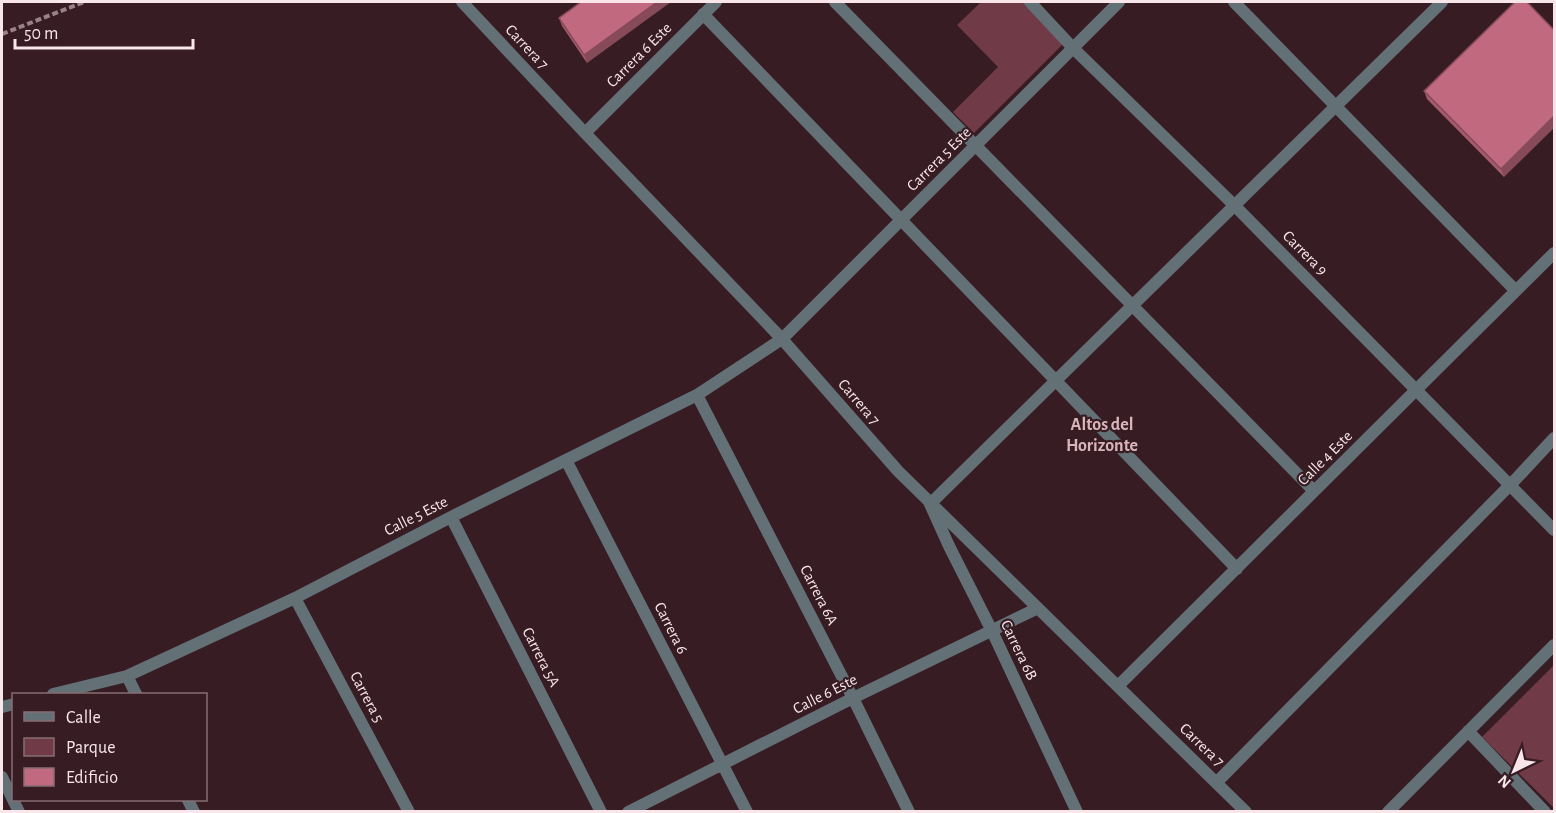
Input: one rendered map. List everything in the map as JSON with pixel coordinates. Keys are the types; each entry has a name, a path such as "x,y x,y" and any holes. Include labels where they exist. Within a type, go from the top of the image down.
{"street":[{"name":"Carrera 7","path":"462,2 782,339 898,471 1246,812"},
{"name":"Carrera 6 Este","path":"585,133 716,2"},
{"path":"835,2 1314,491"},
{"name":"Carrera 9","path":"1030,2 1073,48 1234,205 1554,530"},
{"name":"Carrera 5 Este","path":"782,339 1119,2"},
{"path":"1234,2 1516,291"},
{"path":"930,504 1336,106 1434,4"},
{"path":"704,14 1237,569"},
{"name":"Calle 4 Este","path":"1118,686 1554,253"},
{"name":"Calle 5 Este","path":"57,693 127,676 295,598 451,517 697,396 782,339"},
{"name":"Carrera 6A","path":"697,396 853,698 909,812"},
{"path":"1217,782 1554,438"},
{"name":"Carrera 6","path":"566,460 747,812"},
{"name":"Carrera 6B","path":"930,504 1077,812"},
{"name":"Carrera 5A","path":"451,517 601,812"},
{"name":"Carrera 5","path":"295,598 409,812"},
{"name":"Calle 6 Este","path":"628,812 853,698 1038,608"},
{"path":"1388,812 1554,645"},
{"path":"127,676 136,693"},
{"path":"1468,731 1545,812"},
{"path":"2,777 12,798"}],"path":[{"path":"2,34 84,2"}],"green space":[{"path":"981,2 1033,2 1069,38 974,133 953,112 998,67 957,25"},
{"path":"1554,665 1554,808 1482,737"}],"building":[{"path":"581,2 657,2 584,55 559,18"},
{"path":"1515,2 1527,2 1554,30 1554,116 1501,169 1424,91"}],"district":[{"name":"Altos del Horizonte","path":"1102,435"}]}
